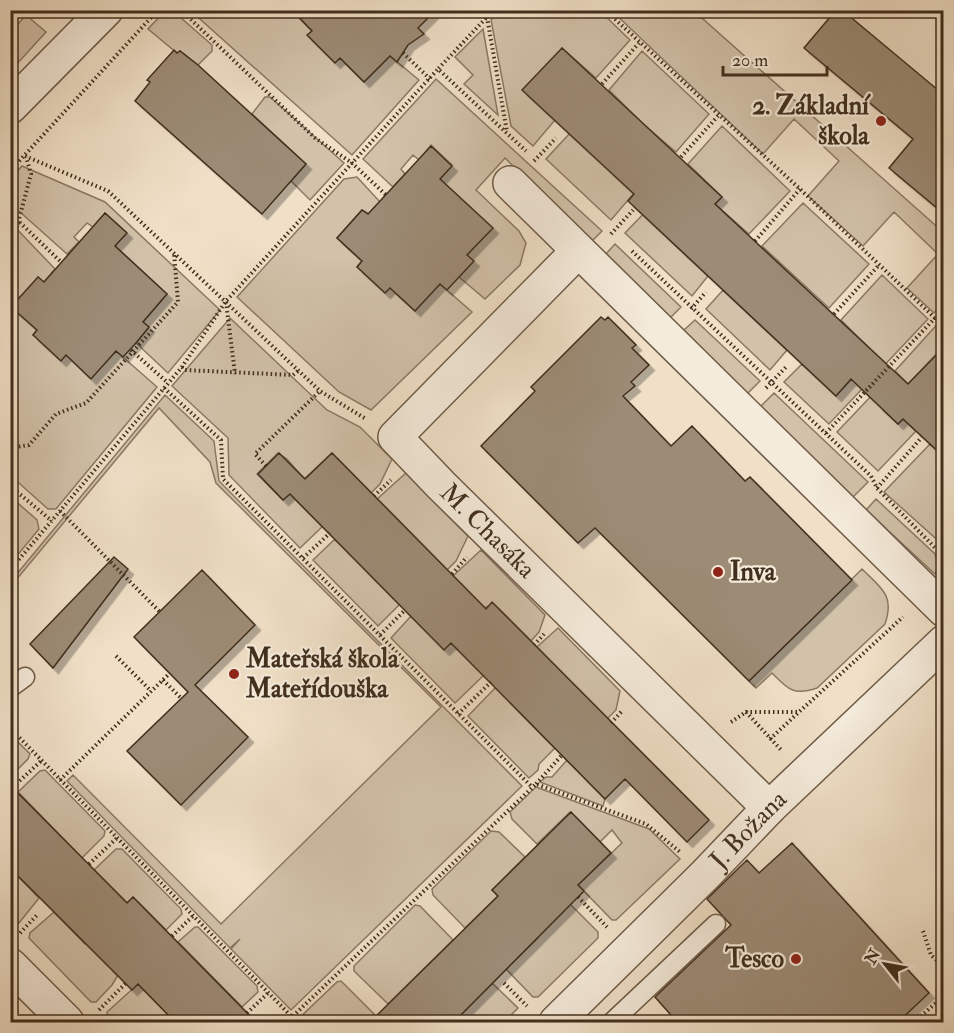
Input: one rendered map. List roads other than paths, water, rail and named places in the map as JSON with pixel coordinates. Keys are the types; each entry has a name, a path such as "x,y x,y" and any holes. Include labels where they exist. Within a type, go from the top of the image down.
{"street":[{"path":"10,107 106,10"},
{"path":"510,183 936,602"},
{"name":"M. Chasáka","path":"578,251 395,437 769,808"},
{"name":"J. Božana","path":"545,1017 706,874 769,808 944,642"},
{"path":"13,952 80,1020"}],"lane":[{"path":"10,688 26,676"},
{"path":"612,1023 716,924"}],"place":[{"name":"2. Základní škola","path":"881,121"},
{"name":"Inva","path":"718,572"},
{"name":"Mateřská škola Mateřídouška","path":"234,674"},
{"name":"Tesco","path":"796,959"}]}
